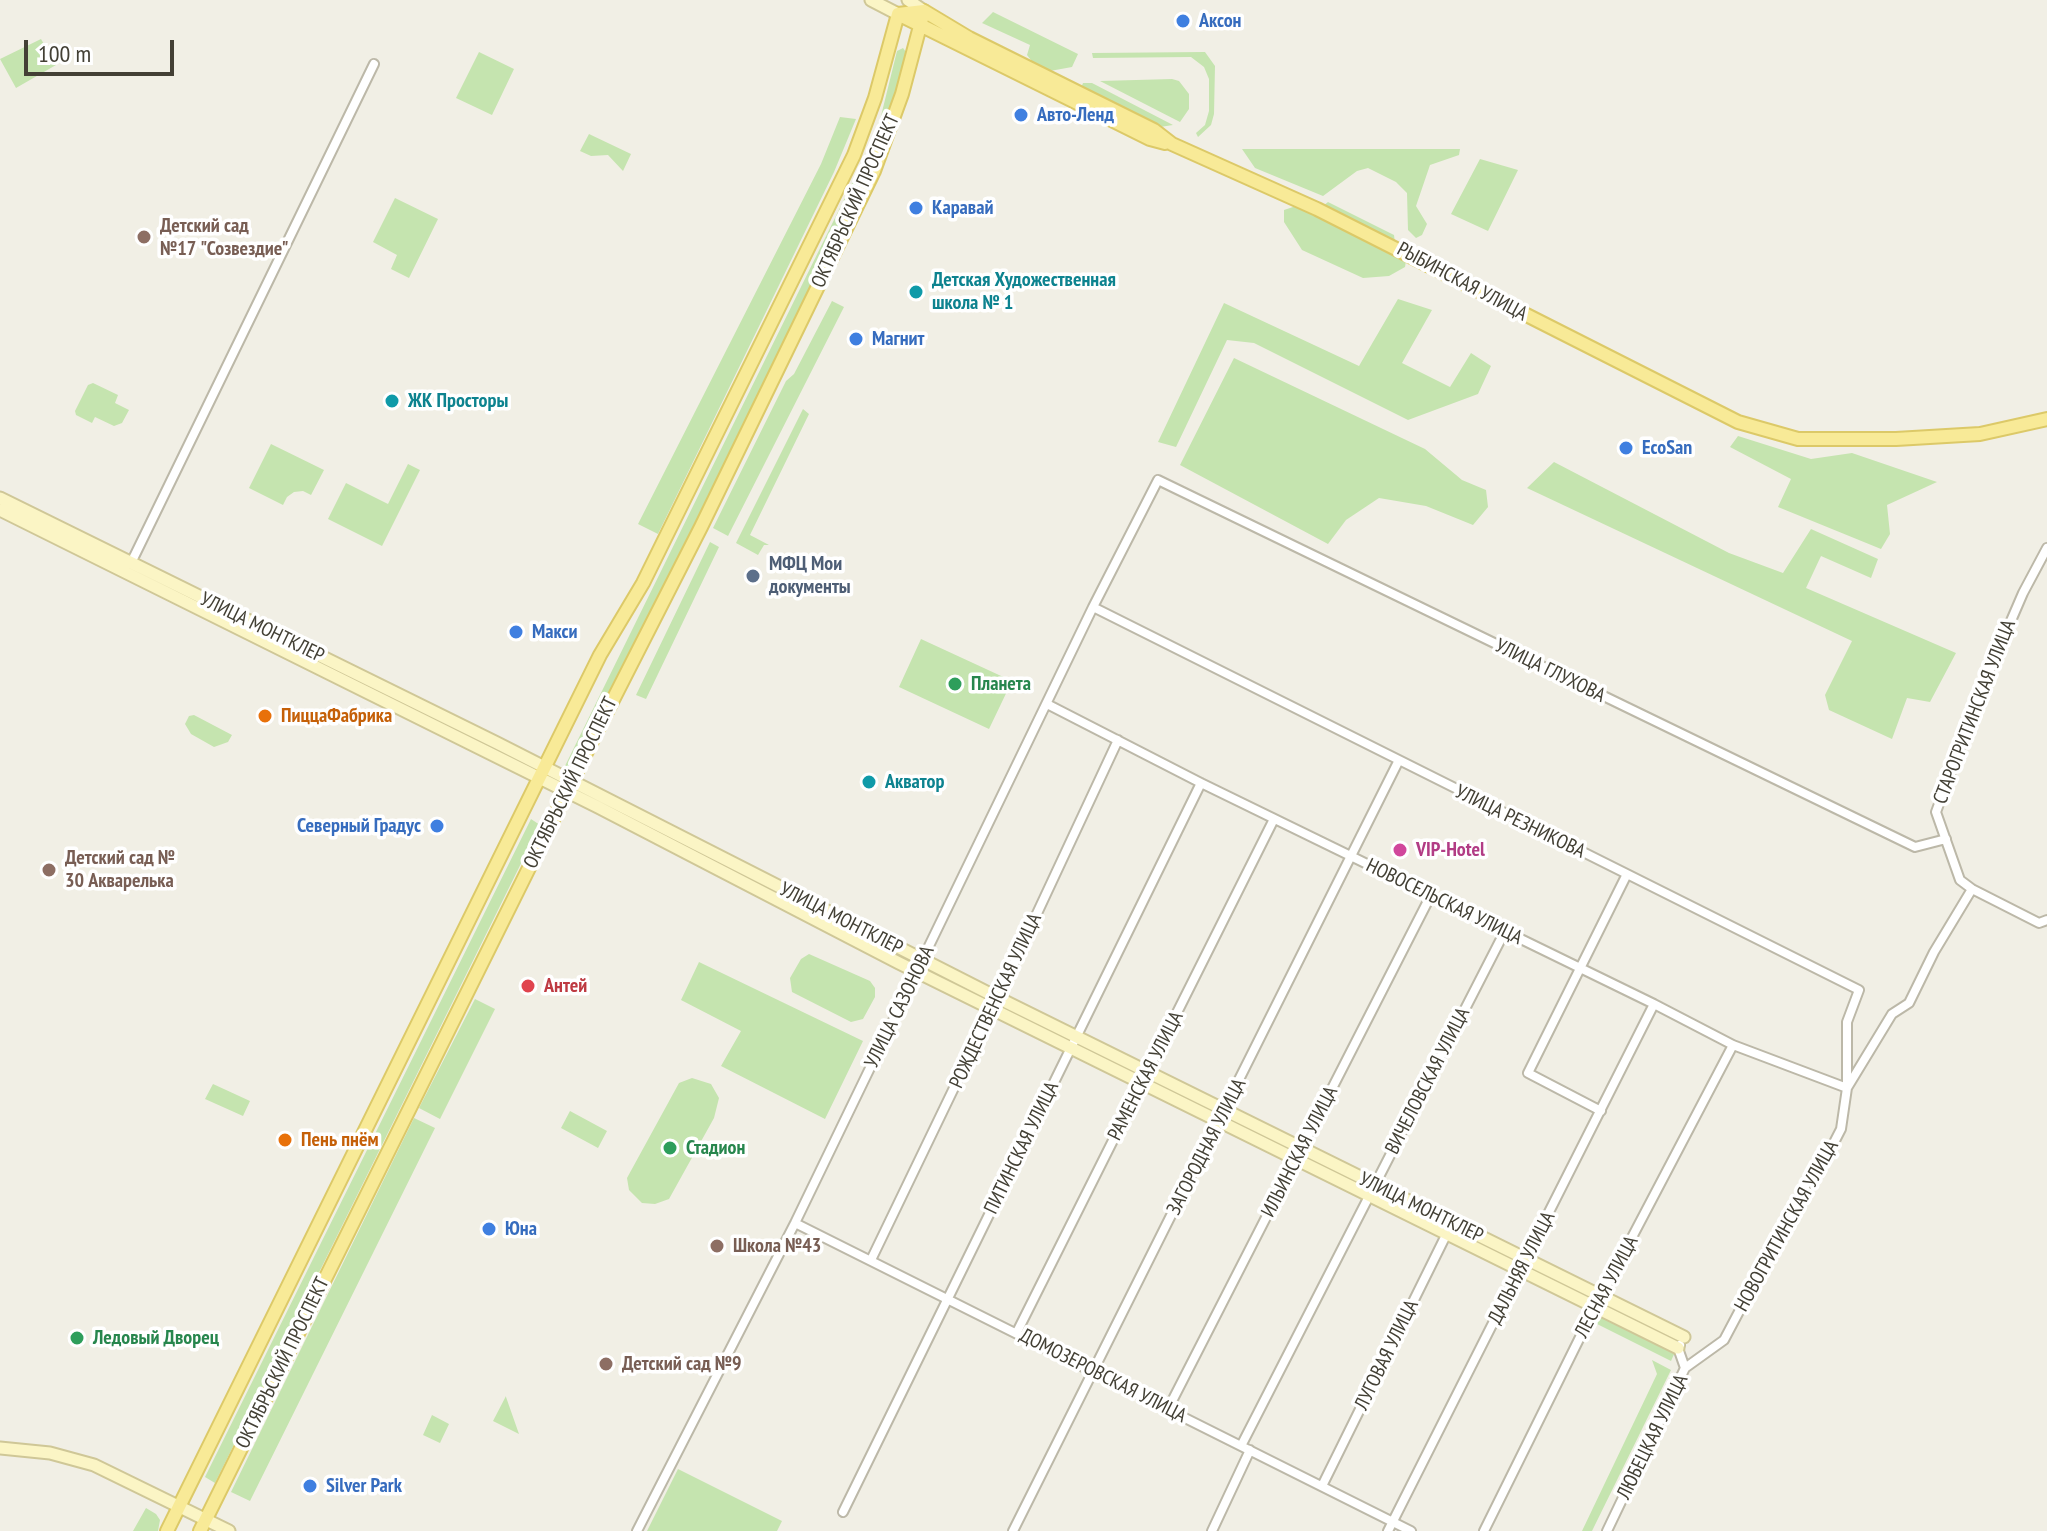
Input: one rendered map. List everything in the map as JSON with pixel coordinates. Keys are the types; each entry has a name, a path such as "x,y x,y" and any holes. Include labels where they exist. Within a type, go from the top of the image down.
{"main road":[{"path":"898,14 924,11"},
{"name":"ОКТЯБРЬСКИЙ ПРОСПЕКТ","path":"203,1525 701,527 874,171 899,106 924,11"},
{"name":"РЫБИНСКАЯ УЛИЦА","path":"924,11 969,38 1154,130 1172,144 1317,209 1738,422 1798,439 1896,439 1980,434 2047,419"},
{"path":"898,14 1150,139 1172,144"},
{"name":"ОКТЯБРЬСКИЙ ПРОСПЕКТ","path":"167,1531 600,655 643,583 854,155 898,14"}],"street":[{"path":"871,0 898,14"},
{"name":"РЫБИНСКАЯ УЛИЦА","path":"908,0 924,11"},
{"path":"131,563 374,64"},
{"name":"УЛИЦА САЗОНОВА","path":"637,1531 795,1223 1093,607 1158,480"},
{"name":"УЛИЦА ГЛУХОВА","path":"1158,480 1915,847 1946,839"},
{"name":"УЛИЦА МОНТКЛЕР","path":"0,498 542,773 923,960 1070,1048 1142,1084 1223,1116"},
{"name":"УЛИЦА МОНТКЛЕР","path":"0,510 542,773"},
{"name":"СТАРОГРИТИНСКАЯ УЛИЦА","path":"1972,889 1960,880 1936,812 1982,688 2023,593 2047,548"},
{"name":"УЛИЦА РЕЗНИКОВА","path":"1093,607 1859,990 1847,1022 1847,1088"},
{"name":"НОВОСЕЛЬСКАЯ УЛИЦА","path":"1047,704 1733,1045 1847,1088"},
{"name":"РОЖДЕСТВЕНСКАЯ УЛИЦА","path":"871,1260 1118,740"},
{"name":"ЗАГОРОДНАЯ УЛИЦА","path":"1013,1531 1398,762"},
{"name":"ПИТИНСКАЯ УЛИЦА","path":"843,1512 1201,783"},
{"name":"УЛИЦА МОНТКЛЕР","path":"570,787 917,972 1076,1036 1299,1154 1524,1265 1603,1297 1684,1337"},
{"name":"РАМЕНСКАЯ УЛИЦА","path":"1017,1332 1274,819"},
{"path":"1601,1111 1528,1073 1627,874"},
{"path":"1972,889 2039,923 2047,920"},
{"name":"НОВОГРИТИНСКАЯ УЛИЦА","path":"1707,1350 1724,1340 1818,1162 1825,1160 1841,1129 1847,1088 1892,1014 1909,1003 1934,952 1972,889"},
{"name":"ИЛЬИНСКАЯ УЛИЦА","path":"1168,1409 1431,895"},
{"name":"ВИЧЕЛОВСКАЯ УЛИЦА","path":"1241,1446 1505,931"},
{"name":"ДАЛЬНЯЯ УЛИЦА","path":"1390,1527 1654,1004"},
{"name":"ЛЕСНАЯ УЛИЦА","path":"1484,1531 1733,1045"},
{"name":"ДОМОЗЕРОВСКАЯ УЛИЦА","path":"795,1223 1322,1486 1390,1527 1411,1531"},
{"name":"ЛУГОВАЯ УЛИЦА","path":"1322,1486 1449,1228"},
{"name":"УЛИЦА МОНТКЛЕР","path":"1524,1265 1596,1308 1678,1348"},
{"path":"1684,1337 1678,1348 1685,1368"},
{"name":"ЛЮБЕЦКАЯ УЛИЦА","path":"1607,1531 1685,1368 1707,1350"},
{"path":"0,1448 50,1453 94,1465 181,1506 203,1525 229,1531"},
{"path":"1212,1531 1250,1450"}],"green space":[{"path":"993,12 1078,54 1072,67 1050,71 1034,64 1027,55 1030,45 982,23"},
{"path":"41,39 56,65 16,88 0,59"},
{"path":"903,48 906,52 891,114 871,167 573,770 565,766 863,161 881,116 897,51"},
{"path":"479,52 514,69 492,115 456,98"},
{"path":"1205,52 1215,66 1214,114 1211,125 1198,137 1196,133 1205,125 1209,111 1209,79 1204,67 1191,57 1093,58 1092,53"},
{"path":"1100,81 1179,81 1189,94 1189,109 1180,122"},
{"path":"1083,83 1092,83 1173,125 1160,127 1081,88"},
{"path":"840,117 856,119 834,172 658,534 638,524 821,164"},
{"path":"589,134 631,154 623,171 608,155 591,156 580,151"},
{"path":"1242,149 1460,149 1459,155 1430,165 1416,206 1427,224 1422,235 1416,238 1408,230 1407,193 1396,182 1368,168 1357,171 1323,196 1255,168"},
{"path":"1480,159 1518,170 1488,231 1451,214"},
{"path":"395,198 438,219 409,278 391,269 397,255 373,242"},
{"path":"1328,202 1394,235 1395,243 1323,206"},
{"path":"1296,206 1402,255 1406,261 1405,267 1389,276 1363,278 1302,250 1284,222 1284,210"},
{"path":"1398,299 1432,310 1402,363 1450,387 1471,353 1491,366 1478,394 1408,420 1254,343 1227,340 1176,447 1158,442 1224,303 1359,366"},
{"path":"832,301 844,307 728,536 713,528 786,381 794,374"},
{"path":"1234,358 1425,449 1462,480 1486,490 1488,507 1473,525 1426,506 1379,498 1346,520 1328,544 1180,465"},
{"path":"93,383 118,395 115,403 129,410 122,423 114,426 95,417 92,423 76,415 75,411 88,385"},
{"path":"803,409 809,414 750,535 769,545 764,545 758,555 736,543"},
{"path":"1738,436 1811,459 1852,453 1937,482 1887,505 1890,534 1881,549 1778,507 1791,479 1730,447"},
{"path":"271,444 324,470 311,495 303,491 294,492 283,505 249,488"},
{"path":"1554,462 1729,553 1783,573 1811,529 1878,559 1871,578 1821,556 1806,588 1956,653 1930,702 1907,698 1892,739 1829,710 1825,695 1852,641 1527,488"},
{"path":"408,464 420,470 382,546 328,519 346,483 388,504"},
{"path":"710,542 719,547 646,699 636,695"},
{"name":"Планета","path":"921,639 1012,681 989,729 899,687"},
{"path":"194,715 232,735 228,742 214,747 191,734 185,724 189,716"},
{"path":"531,819 540,825 215,1483 205,1477"},
{"path":"809,954 870,981 875,988 875,997 863,1019 851,1022 792,992 790,978 801,959"},
{"path":"699,962 863,1041 825,1119 721,1066 741,1031 681,1000"},
{"path":"475,999 495,1009 440,1119 419,1108"},
{"name":"Стадион","path":"692,1078 711,1084 719,1098 714,1118 669,1199 655,1204 642,1203 629,1190 627,1178 679,1083"},
{"path":"213,1084 250,1101 243,1116 205,1099"},
{"path":"570,1111 607,1131 598,1148 561,1128"},
{"path":"414,1118 435,1128 250,1501 231,1492"},
{"path":"1600,1316 1675,1352 1671,1361 1593,1322"},
{"path":"1652,1360 1671,1370 1592,1531 1582,1531 1657,1374"},
{"path":"506,1397 519,1434 493,1421"},
{"path":"432,1415 449,1424 440,1443 423,1435"},
{"path":"678,1469 782,1521 777,1531 647,1531"},
{"path":"146,1508 160,1520 158,1531 133,1531"}],"place":[{"name":"Аксон","path":"1183,21"},
{"name":"Авто-Ленд","path":"1021,115"},
{"name":"Каравай","path":"916,208"},
{"name":"Детский сад №17 \"Созвездие\"","path":"144,237"},
{"name":"Детская Художественная школа № 1","path":"916,292"},
{"name":"Магнит","path":"856,339"},
{"name":"ЖК Просторы","path":"392,401"},
{"name":"EcoSan","path":"1626,448"},
{"name":"МФЦ Мои документы","path":"753,576"},
{"name":"Макси","path":"516,632"},
{"name":"Планета","path":"955,684"},
{"name":"ПиццаФабрика","path":"265,716"},
{"name":"Акватор","path":"869,782"},
{"name":"Северный Градус","path":"437,826"},
{"name":"VIP-Hotel","path":"1400,850"},
{"name":"Детский сад № 30 Акварелька","path":"49,870"},
{"name":"Антей","path":"528,986"},
{"name":"Пень пнём","path":"285,1140"},
{"name":"Стадион","path":"670,1148"},
{"name":"Юна","path":"489,1229"},
{"name":"Школа №43","path":"717,1246"},
{"name":"Ледовый Дворец","path":"77,1338"},
{"name":"Детский сад №9","path":"606,1364"},
{"name":"Silver Park","path":"310,1486"}]}
